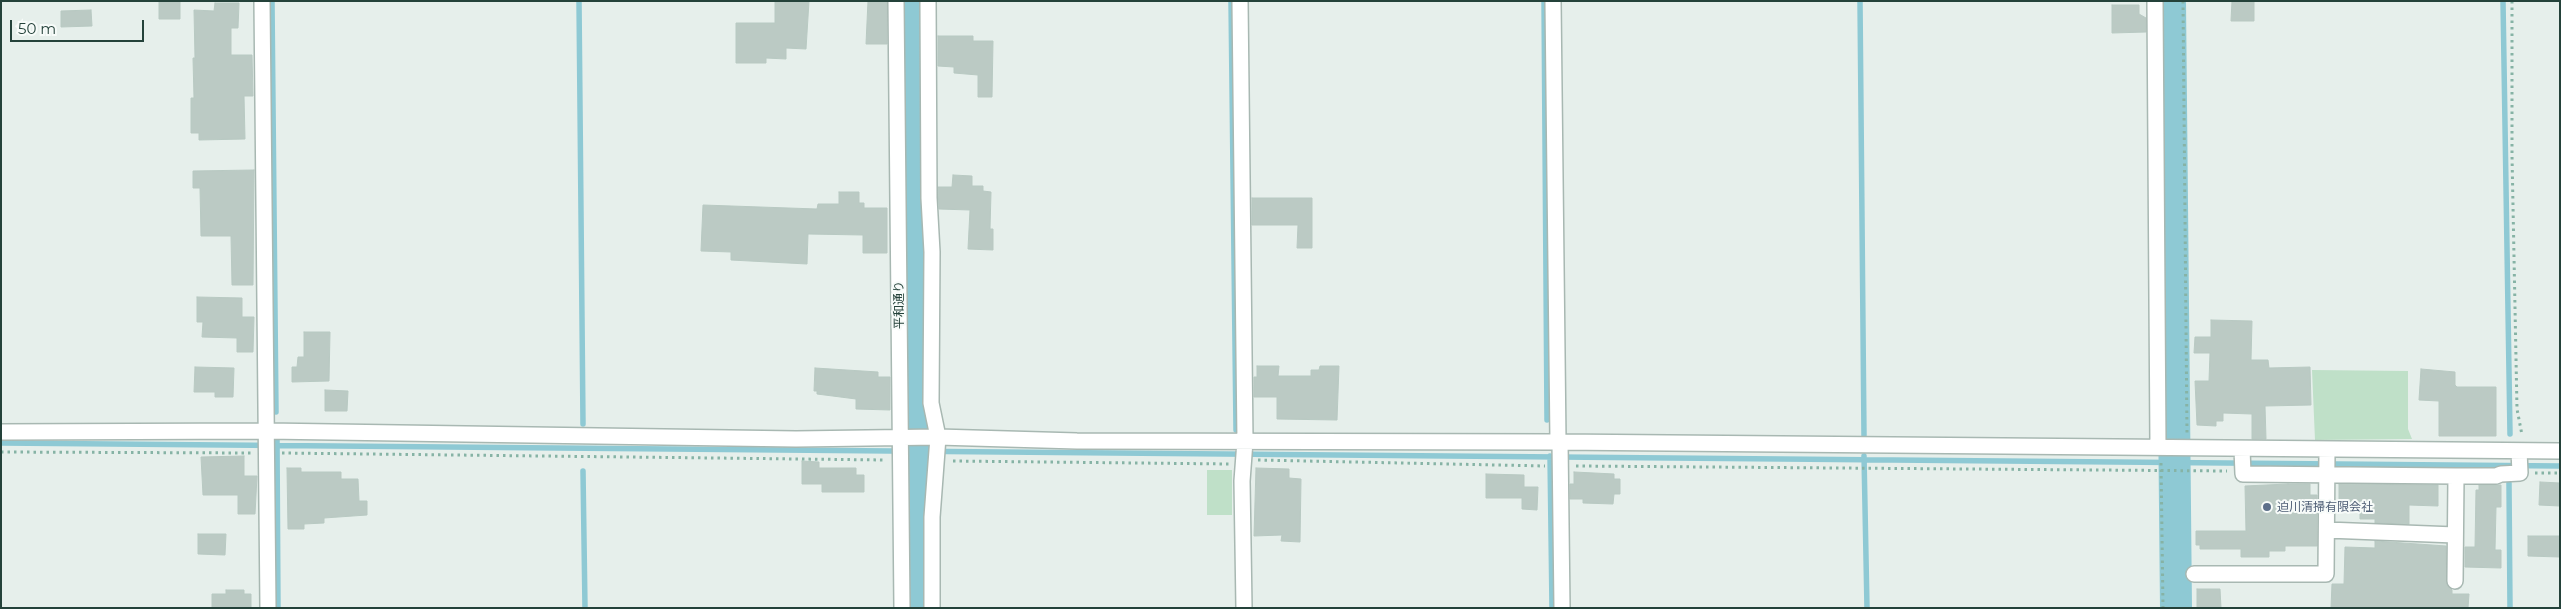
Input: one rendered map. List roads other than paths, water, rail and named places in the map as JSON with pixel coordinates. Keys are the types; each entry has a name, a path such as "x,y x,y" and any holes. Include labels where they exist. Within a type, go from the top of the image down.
{"street":[{"path":"262,1 269,445 268,608"},
{"name":"平和通り","path":"896,1 902,608"},
{"path":"928,1 929,198 932,252 930,275 931,403 936,448 932,517 932,608"},
{"path":"1240,1 1244,608"},
{"path":"1554,1 1558,455 1562,608"},
{"path":"2155,1 2162,447"},
{"path":"1,432 269,445 796,439 936,448 1077,441 1242,454 1558,455 2162,447 2186,448 2243,461 2448,466 2521,461 2560,451"},
{"path":"2243,461 2243,474 2327,462 2448,466 2496,476 2521,461"},
{"path":"2194,574 2326,574 2327,462"},
{"path":"2448,466 2455,535 2454,581"},
{"path":"2327,530 2455,535"}],"waterway":[{"path":"272,1 276,412"},
{"path":"579,1 583,424"},
{"path":"913,1 920,608"},
{"path":"1231,1 1236,430"},
{"path":"1544,1 1547,420"},
{"path":"1860,1 1864,436"},
{"path":"2170,1 2176,608"},
{"path":"2503,1 2510,434"},
{"path":"277,440 278,608"},
{"path":"1,443 2560,466"},
{"path":"1550,456 1552,608"},
{"path":"1864,456 1867,608"},
{"path":"583,471 585,608"},
{"path":"2509,483 2510,608"}],"place":[{"name":"迫川清掃有限会社","path":"2267,507"}]}
